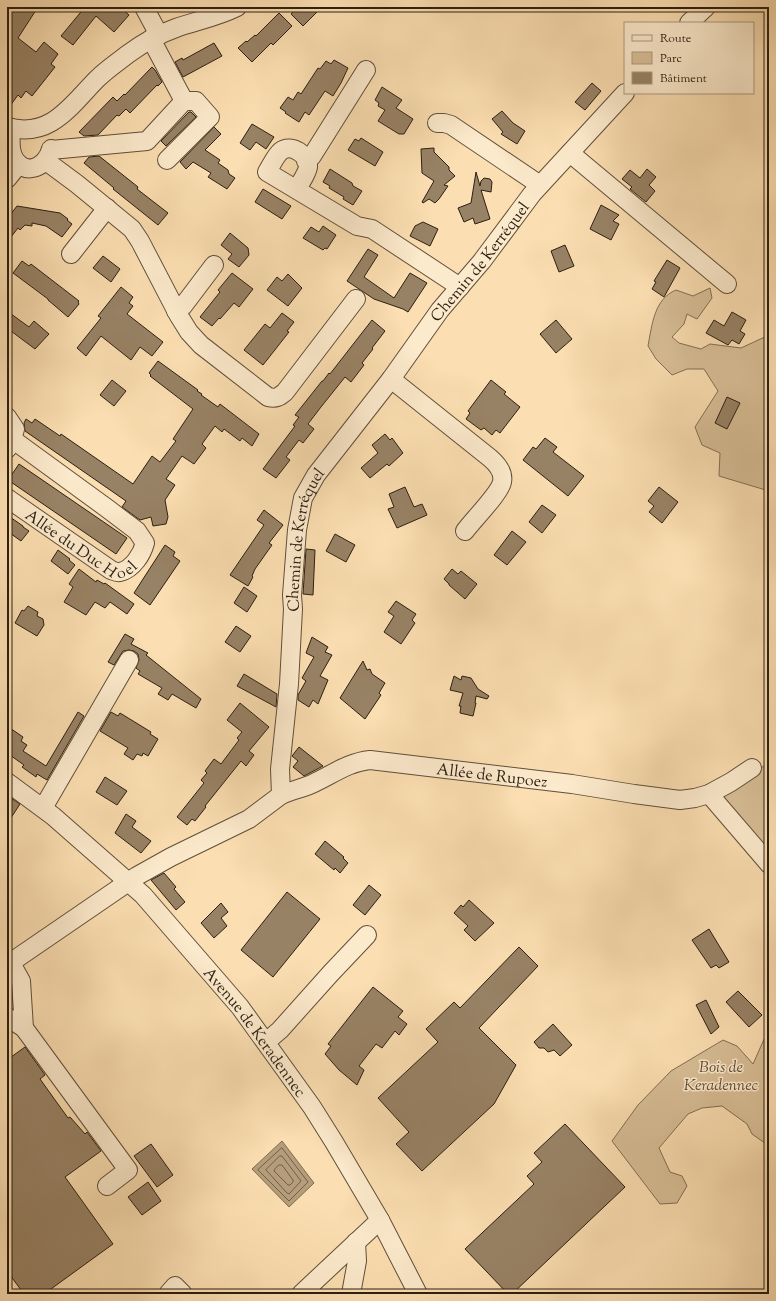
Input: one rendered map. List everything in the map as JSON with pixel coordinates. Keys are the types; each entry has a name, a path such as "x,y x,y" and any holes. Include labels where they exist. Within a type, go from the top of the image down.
{"street":[{"path":"144,7 155,37 184,101"},
{"path":"147,141 172,165 210,117 196,101 184,101 147,141 48,155 37,167 31,168 26,168 19,164 12,155 9,127 28,129 47,125 70,109 108,69 155,37 175,28 236,7"},
{"path":"690,22 706,7"},
{"path":"306,161 312,156 366,70"},
{"name":"Chemin de Kerréquel","path":"281,795 280,769 289,684 293,609 292,595 297,530 301,505 307,490 316,475 391,379 421,335 482,261 540,185 624,94"},
{"name":"Chemin de Kerréquel","path":"437,123 451,125 540,185"},
{"path":"47,125 48,155 128,225 135,234 186,328 201,345 268,397 280,397 285,392 356,299"},
{"path":"297,189 308,166 305,157 294,149 283,149 279,152 268,172 357,226 372,230 460,286"},
{"path":"570,153 727,284"},
{"path":"7,179 19,164"},
{"path":"71,254 107,208"},
{"path":"176,311 183,306 214,265"},
{"path":"391,379 490,458 497,464 501,471 503,477 500,488 464,531"},
{"name":"Allée du Duc Hoel","path":"7,417 14,429 10,444 108,508 137,531 145,543 142,552 130,567 119,572 111,570 7,498"},
{"path":"43,808 129,660"},
{"name":"Allée de Rupoez","path":"281,795 315,783 350,765 370,760 572,784 680,800 709,794 752,768"},
{"name":"Avenue de Keradennec","path":"7,782 43,808 144,895 240,1007 312,1107 380,1220 418,1294"},
{"path":"709,794 769,864"},
{"path":"24,1028 21,981 9,964 142,873 171,857 249,819 281,795"},
{"path":"266,1042 285,1024 330,972 367,935"},
{"path":"7,1017 24,1028 128,1170 107,1186"},
{"path":"300,1294 380,1220"},
{"path":"351,1294 357,1261 356,1242"},
{"path":"168,1294 175,1286 183,1294"}],"green space":[{"path":"710,288 712,298 697,319 687,314 684,324 672,337 679,343 701,349 710,344 741,348 769,335 769,491 719,476 720,453 702,445 695,427 718,391 704,369 687,369 672,375 656,359 648,346 655,314 663,300 669,294 676,290 693,296"},
{"path":"769,762 769,856 717,795 745,780"},
{"name":"Bois de Keradennec","path":"769,1028 769,1146 752,1134 747,1124 722,1106 702,1108 688,1114 659,1148 670,1172 682,1176 687,1186 677,1203 660,1204 612,1141 638,1105 671,1071 723,1040 737,1046 753,1064"}],"water":[{"path":"282,1141 314,1183 289,1207 252,1169"}],"building":[{"path":"7,7 38,7 18,38 36,52 44,42 58,54 51,64 55,67 32,96 26,91 21,98 18,95 7,110"},
{"path":"85,7 120,7 129,15 114,32 96,16 73,45 61,36"},
{"path":"298,7 322,7 303,26 291,14"},
{"path":"279,13 292,26 273,45 271,43 252,62 238,48 255,35 256,36"},
{"path":"214,43 222,56 183,77 175,62 182,58 183,60"},
{"path":"334,60 348,68 333,96 325,91 309,115 305,112 299,122 280,108 288,97 293,100 298,92 301,94 318,68 320,69 326,61 331,64"},
{"path":"152,67 162,82 158,86 157,85 130,113 126,109 119,116 117,115 98,135 84,136 79,132 113,97 117,101 124,94 125,95"},
{"path":"592,83 601,91 585,110 575,102"},
{"path":"382,87 402,100 396,108 413,119 404,134 399,134 378,121 385,110 378,106 379,103 375,100"},
{"path":"502,111 513,123 525,131 517,144 501,134 503,132 492,119"},
{"path":"189,112 196,117 166,146 161,141"},
{"path":"252,124 274,137 266,149 256,142 250,150 240,143"},
{"path":"214,127 221,134 205,150 220,160 218,163 228,170 229,174 235,178 227,189 208,177 211,173 193,162 186,169 180,162"},
{"path":"361,138 383,152 375,166 348,150 355,139 359,141"},
{"path":"434,148 434,152 449,167 449,170 455,176 444,185 448,186 435,203 429,199 423,203 422,202 434,181 422,173 421,149"},
{"path":"99,156 138,187 137,189 168,213 158,225 113,189 114,188 84,163 89,157"},
{"path":"330,169 362,191 353,205 343,199 344,197 329,188 330,186 323,182"},
{"path":"647,169 656,177 649,185 655,191 646,202 630,189 632,187 622,179 630,170 640,178"},
{"path":"476,172 480,186 481,181 484,178 490,179 492,182 491,192 481,190 490,219 475,224 473,218 464,222 458,208 471,203"},
{"path":"263,189 291,206 282,219 255,202"},
{"path":"601,205 619,215 613,221 619,224 611,240 590,229"},
{"path":"17,206 60,213 72,224 62,237 46,226 32,223 32,226 25,225 20,230 18,228 7,242 7,219"},
{"path":"423,222 438,229 430,246 410,236 415,226"},
{"path":"323,226 336,235 327,249 325,248 323,250 303,238 311,227 319,232"},
{"path":"230,233 248,248 249,255 239,267 228,259 232,254 221,245"},
{"path":"565,245 574,266 559,272 551,251"},
{"path":"368,249 378,255 364,277 394,298 410,273 427,283 408,312 374,299 347,281"},
{"path":"103,256 120,269 111,282 93,268"},
{"path":"667,260 680,268 664,297 652,289 656,282 654,281"},
{"path":"22,261 29,266 31,264 79,301 79,304 68,317 48,299 13,273"},
{"path":"232,273 253,289 239,307 234,303 212,326 200,317 220,292 218,290"},
{"path":"288,274 302,288 288,306 267,290 277,277 282,281"},
{"path":"121,287 133,297 129,303 133,306 127,314 163,342 152,356 140,347 131,360 101,336 86,356 77,348 101,318 98,316"},
{"path":"7,311 29,327 34,321 49,334 35,349 7,328"},
{"path":"732,312 746,320 740,331 745,334 739,344 732,340 728,345 706,333 714,320 724,326"},
{"path":"282,313 294,322 287,331 289,332 263,365 244,350 265,324 270,328"},
{"path":"372,320 385,331 362,363 364,365 351,382 345,377 308,424 314,429 303,443 299,440 286,457 290,460 276,478 263,469 295,426 293,425 299,417 295,415 322,381 329,373 330,374"},
{"path":"556,320 572,339 556,353 540,334"},
{"path":"158,361 198,390 197,391 202,394 201,395 218,407 220,404 259,434 252,446 242,438 240,441 224,429 222,432 215,426 202,444 206,448 194,464 182,456 166,479 175,485 165,500 168,517 166,524 153,526 151,517 140,520 122,507 126,501 25,431 24,423 26,419 32,423 35,419 60,436 61,434 133,484 152,456 160,462 176,441 173,439 193,409 150,376 151,375 149,373"},
{"path":"112,380 126,391 114,406 100,395"},
{"path":"491,380 506,392 504,394 520,407 500,433 496,430 492,435 484,428 481,430 466,419 470,413 468,411"},
{"path":"727,397 740,403 727,429 715,423"},
{"path":"385,434 390,440 392,438 403,453 389,466 387,464 370,478 361,468 378,453 372,445"},
{"path":"545,438 557,447 553,452 584,476 568,496 523,460 533,447 536,449"},
{"path":"19,464 127,538 116,554 8,480"},
{"path":"405,487 414,507 422,504 427,515 397,528 388,509 394,507 389,494"},
{"path":"659,487 678,502 662,523 649,512 654,506 648,501"},
{"path":"542,505 556,515 542,533 529,522"},
{"path":"264,510 283,525 269,543 272,545 255,569 248,586 230,575 264,525 257,520"},
{"path":"7,515 29,531 21,541 7,531"},
{"path":"512,531 526,542 507,565 494,555"},
{"path":"335,534 355,545 346,562 326,551"},
{"path":"165,545 175,552 173,556 180,561 150,605 134,593"},
{"path":"306,549 315,550 313,595 303,594"},
{"path":"58,550 75,565 68,574 51,561"},
{"path":"79,569 96,582 97,580 104,584 105,583 134,604 127,614 110,602 105,608 95,602 86,615 64,602 73,587 69,584"},
{"path":"452,569 458,574 461,571 477,584 465,599 444,579"},
{"path":"244,587 257,596 247,612 234,603"},
{"path":"396,601 416,614 412,620 415,623 401,644 384,632 394,616 388,612"},
{"path":"28,606 38,612 37,616 43,619 44,625 37,636 15,623 22,610 24,611"},
{"path":"236,626 251,636 240,652 225,642"},
{"path":"125,634 134,639 131,644 148,653 146,655 201,699 196,708 172,694 168,700 158,694 162,688 138,674 140,671 136,668 139,660 138,654 134,651 123,651 114,665 108,662"},
{"path":"312,637 328,647 325,652 332,655 320,676 328,680 318,704 313,700 309,707 298,700 298,695 306,681 302,678 314,657 306,653"},
{"path":"363,661 367,670 370,669 372,674 385,683 379,693 381,695 365,719 340,698"},
{"path":"244,674 277,694 276,707 237,686"},
{"path":"454,676 461,680 462,676 471,678 478,689 489,696 487,699 476,696 473,716 460,713 461,706 459,706 463,693 450,690"},
{"path":"240,703 269,727 249,751 254,755 246,766 241,761 195,821 192,819 187,825 177,817 204,783 201,780 207,773 205,771 214,759 221,764 239,740 237,738 242,732 227,720"},
{"path":"78,712 84,716 47,780 37,774 36,777 22,767 24,765 7,753 7,726 23,737 21,741 27,745 23,751 46,766"},
{"path":"111,712 118,716 120,713 151,732 150,734 158,739 148,756 143,753 142,756 137,754 133,760 124,754 128,748 100,731"},
{"path":"299,747 323,766 304,776 293,767 298,761 292,756"},
{"path":"105,777 127,791 117,805 96,792"},
{"path":"11,798 20,804 7,824 7,804"},
{"path":"126,814 136,821 132,827 151,841 141,853 115,833"},
{"path":"325,841 344,857 343,858 348,863 340,873 335,868 334,870 315,854"},
{"path":"164,873 176,887 174,889 185,902 176,910 151,880"},
{"path":"369,885 381,895 365,915 353,905"},
{"path":"287,892 320,919 273,977 241,950"},
{"path":"469,900 494,923 475,941 464,930 468,926 454,913 461,905 463,907"},
{"path":"221,903 228,912 221,918 227,926 214,938 201,923"},
{"path":"709,929 729,962 719,968 716,965 711,968 692,940"},
{"path":"519,947 538,966 479,1028 516,1065 494,1104 422,1171 396,1144 409,1132 378,1098 438,1042 426,1029 454,1002 460,1008"},
{"path":"373,987 403,1011 398,1017 407,1024 399,1035 395,1031 382,1048 376,1044 359,1066 364,1070 357,1085 339,1070 325,1054 331,1046 328,1044"},
{"path":"738,991 762,1015 749,1027 726,1002"},
{"path":"706,1000 719,1027 711,1034 696,1005"},
{"path":"553,1024 572,1045 560,1056 554,1050 548,1052 544,1048 539,1048 534,1042"},
{"path":"25,1047 45,1075 40,1079 68,1118 70,1117 85,1134 87,1132 101,1151 65,1177 113,1244 44,1294 24,1294 7,1271 7,1060"},
{"path":"565,1124 625,1187 512,1294 508,1294 465,1249 534,1184 527,1176 542,1162 534,1153"},
{"path":"151,1144 173,1175 157,1187 134,1156"},
{"path":"148,1182 161,1201 142,1215 128,1197"}]}
